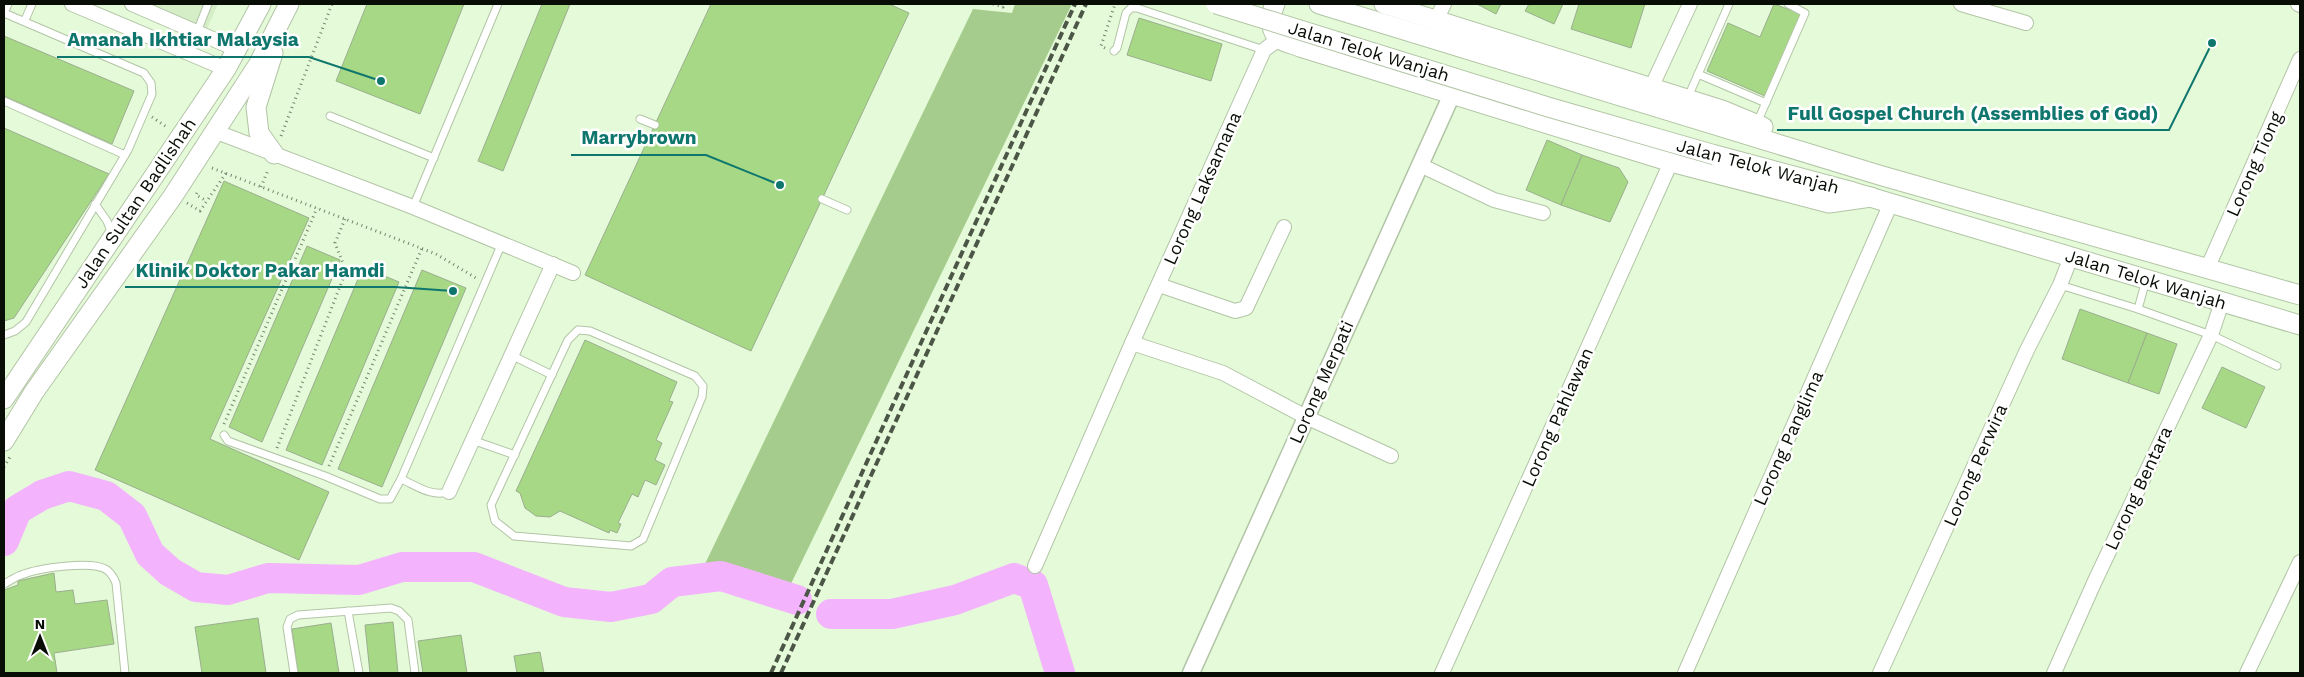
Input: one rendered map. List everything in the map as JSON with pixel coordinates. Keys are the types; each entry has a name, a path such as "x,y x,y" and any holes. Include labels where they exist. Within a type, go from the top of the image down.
{"main road":[{"name":"Jalan Sultan Badlishah","path":"6,392 226,69 238,50 261,4"},
{"name":"Jalan Sultan Badlishah","path":"4,441 34,392 173,196 258,65 289,4"},
{"path":"274,154 260,133 256,107 289,4"},
{"name":"Jalan Telok Wanjah","path":"1216,4 1548,107 1871,197 2300,325"},
{"path":"1275,4 1272,10 1271,25 1279,39 1453,92 1671,162 1829,203 1871,197"},
{"name":"Jalan Telok Wanjah","path":"1319,4 1879,175 2300,295"},
{"path":"1384,4 1440,12 1756,124 1879,175"}],"street":[{"path":"72,4 226,69"},
{"path":"132,4 238,50"},
{"path":"1651,88 1690,4"},
{"path":"1961,4 2026,23"},
{"name":"Lorong Laksamana","path":"1035,566 1264,50 1279,39"},
{"name":"Lorong Tiong","path":"2207,268 2300,59"},
{"name":"Lorong Merpati","path":"1191,673 1453,92"},
{"path":"214,132 414,207 573,273"},
{"name":"Lorong Pahlawan","path":"1442,673 1671,162"},
{"path":"1420,165 1494,200 1543,213"},
{"name":"Lorong Panglima","path":"1685,673 1891,203"},
{"path":"1159,285 1235,311 1242,311 1246,308 1284,227"},
{"name":"Lorong Perwira","path":"1880,673 2027,350 2060,285 2071,257"},
{"path":"449,492 553,264"},
{"name":"Lorong Bentara","path":"2054,673 2094,583 2211,335 2222,302"},
{"path":"1132,344 1223,373 1306,417 1391,456"},
{"path":"2247,673 2300,562"}],"lane":[{"path":"4,335 15,332 26,322 125,155 152,94 151,83 144,73 25,20 4,13 8,4"},
{"path":"25,20 32,4"},
{"path":"197,32 208,4"},
{"path":"414,207 498,4"},
{"path":"1688,99 1729,4"},
{"path":"1756,124 1805,13 1788,4"},
{"path":"1114,51 1117,48 1126,13 1131,8 1137,8 1264,50"},
{"path":"1698,74 1766,104"},
{"path":"4,101 125,155"},
{"path":"330,116 434,158"},
{"path":"640,119 654,125"},
{"path":"822,199 846,210"},
{"path":"95,204 108,221 112,237"},
{"path":"224,435 228,441 325,476 380,499 390,499 401,479 502,242"},
{"path":"2138,309 2147,279"},
{"path":"2060,285 2138,309 2211,335 2277,366"},
{"path":"578,330 590,332 695,376 704,386 702,397 643,539 631,546 514,536 496,520 491,505 552,375 568,340 578,330"},
{"path":"511,355 552,375"},
{"path":"472,440 514,455"},
{"path":"401,479 432,493 449,492"},
{"path":"4,584 22,574 47,568 96,566 107,570 113,576 116,584 125,673"},
{"path":"294,673 288,627 290,619 298,614 391,608 400,611 408,620 415,673"},
{"path":"348,611 358,673"}],"path":[{"path":"261,187 332,4"},
{"path":"993,4 1003,7 1004,4"},
{"path":"1101,46 1115,4"},
{"path":"207,166 422,248 485,281"},
{"path":"182,200 200,212 226,173"},
{"path":"200,189 196,195 207,201"},
{"path":"224,435 223,425 317,208"},
{"path":"274,458 346,271 335,243 345,219"},
{"path":"325,476 422,248"}],"shaded area":[{"path":"142,4 218,4 206,31"},
{"path":"1015,4 1072,4 787,592 703,568 973,9 1012,13"}],"building":[{"path":"367,4 464,4 420,114 336,81"},
{"path":"542,4 570,4 503,171 478,161"},
{"path":"711,4 889,4 909,13 751,351 585,275"},
{"path":"1477,4 1501,4 1496,14"},
{"path":"1529,4 1563,4 1554,24 1525,11"},
{"path":"1579,4 1645,4 1631,48 1571,29"},
{"path":"1774,4 1801,14 1765,96 1707,71 1728,23 1760,37"},
{"path":"1139,18 1222,44 1211,81 1127,55"},
{"path":"4,36 134,91 112,144 4,96"},
{"path":"4,128 109,174 14,318 4,321"},
{"path":"1547,140 1582,155 1561,205 1526,190"},
{"path":"1582,155 1619,168 1628,182 1610,222 1561,205"},
{"path":"224,181 309,218 210,439 329,492 299,560 95,470"},
{"path":"307,246 340,260 262,442 229,427"},
{"path":"363,267 399,282 322,465 286,450"},
{"path":"422,270 466,288 382,487 338,469"},
{"path":"2080,309 2147,333 2128,383 2062,359"},
{"path":"2147,333 2177,344 2159,394 2128,383"},
{"path":"585,340 677,382 669,401 673,402 656,440 662,443 655,460 665,465 656,485 645,480 638,497 632,494 618,523 621,524 617,533 610,530 609,533 560,511 550,517 536,516 525,508 520,493 516,491"},
{"path":"2222,367 2265,387 2246,428 2202,408"},
{"path":"54,573 56,592 73,590 75,604 107,600 114,644 54,653 57,673 4,673 4,590 18,585 18,581"},
{"path":"258,618 266,673 202,673 195,627"},
{"path":"393,622 398,673 370,673 365,625"},
{"path":"331,623 339,673 298,673 292,629"},
{"path":"461,635 467,673 423,673 418,641"},
{"path":"540,652 544,673 517,673 514,656"}],"waterway":[{"path":"4,541 17,510 42,495 69,486 106,496 132,516 150,554 170,572 196,587 228,590 268,578 359,580 402,567 474,567 564,602 611,607 651,599 672,582 721,576 797,600"},
{"path":"831,614 892,614 955,600 1014,578 1033,585 1060,673"}],"railway":[{"path":"771,673 1075,4"},
{"path":"781,673 1086,4"}],"place":[{"name":"Full Gospel Church (Assemblies of God)","path":"2212,43"},
{"name":"Amanah Ikhtiar Malaysia","path":"381,81"},
{"name":"Marrybrown","path":"780,185"},
{"name":"Klinik Doktor Pakar Hamdi","path":"453,291"}]}
